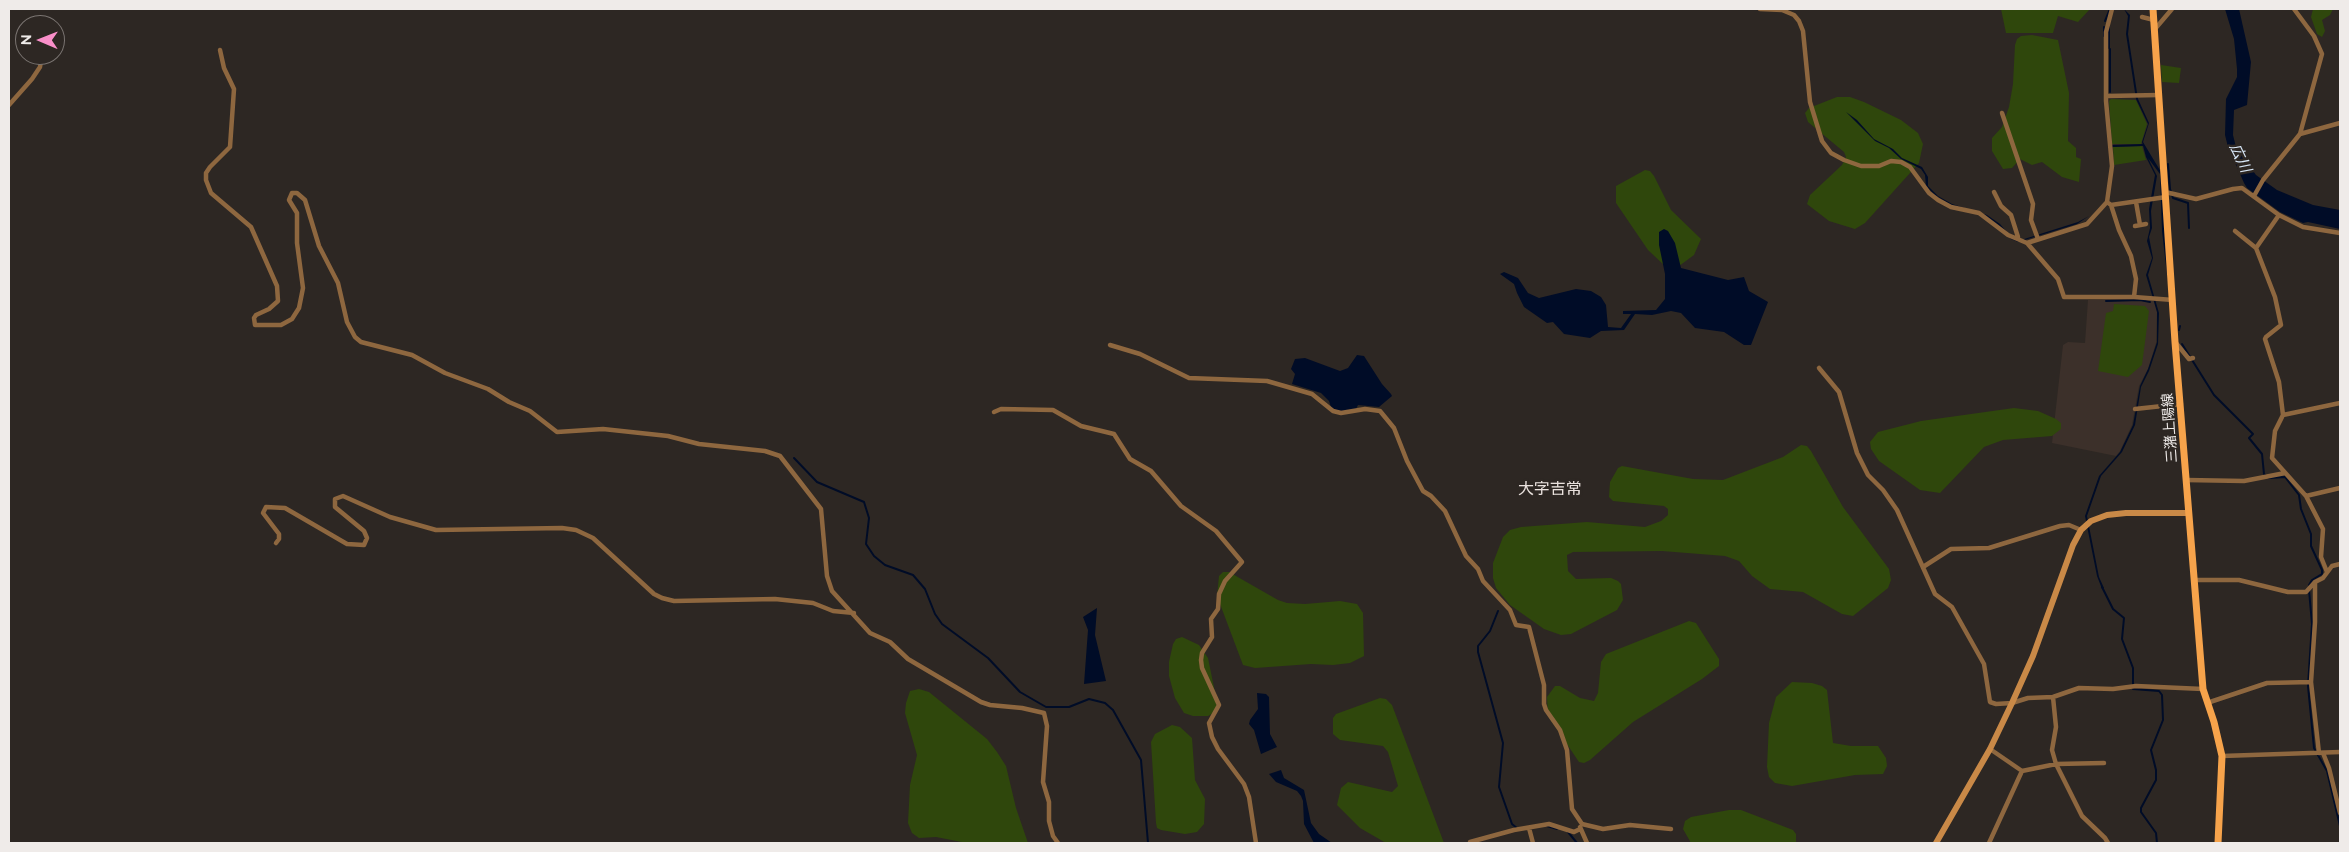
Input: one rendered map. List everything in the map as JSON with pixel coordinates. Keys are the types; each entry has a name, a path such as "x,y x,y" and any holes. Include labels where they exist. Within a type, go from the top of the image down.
{"main road":[{"name":"三潴上陽線","path":"2153,9 2164,196 2203,689 2222,756 2218,843"}],"street":[{"path":"1760,9 1782,10 1794,15 1799,21 1803,31 1810,102 1822,142 1831,153 1862,166 1879,166 1891,161 1901,162 1910,167 1929,193 1938,200 1951,206 1979,213 2011,236 2022,240 2087,224 2109,204 2136,202 2164,196 2196,199 2232,188 2242,188 2279,215 2303,227 2340,233"},
{"path":"2112,9 2106,32 2107,96 2112,166 2109,204 2132,256 2136,279 2134,297"},
{"path":"2154,30 2172,9"},
{"path":"2254,195 2263,180 2300,134 2322,54 2314,36 2294,9"},
{"path":"2142,17 2154,20"},
{"path":"220,50 224,68 234,89 230,147 206,173 206,180 211,193 251,227 277,286 278,301 269,309 256,315 254,318 255,325 281,325 292,319 299,308 302,288 297,243 297,213 289,200 292,193 297,193 305,200 319,246 338,284 347,322 355,337 361,342 412,355 445,372 488,389 509,402 530,411 557,432 603,429 668,436 716,448 765,451 780,456 821,508 829,584 832,591 870,633 890,642 908,658 966,695 990,705 1022,708 1044,713 1047,726 1043,782 1048,802 1049,821 1053,836 1058,843"},
{"path":"9,105 37,71 39,65"},
{"path":"2107,96 2159,94"},
{"path":"2002,114 2033,204 2032,220 2037,236"},
{"path":"2300,134 2340,123"},
{"path":"1994,192 2001,206 2012,215 2022,240 2058,279 2064,297 2134,297 2172,300"},
{"path":"2136,202 2138,225 2146,224"},
{"path":"2256,248 2279,215"},
{"path":"2235,231 2256,248 2276,297 2282,325 2266,337 2265,340 2279,382 2283,414 2275,430 2272,458 2306,496 2323,529 2321,557 2326,572"},
{"path":"2175,342 2191,358"},
{"path":"1110,345 1140,354 1189,378 1267,381 1312,394 1333,411 1349,413 1371,409 1380,411 1390,421 1423,492 1431,496 1444,511 1466,556 1478,569 1483,581 1510,610 1516,625 1529,627 1544,685 1544,704 1560,730 1567,750 1572,809 1587,843"},
{"path":"1819,368 1839,392 1857,452 1868,475 1883,490 1897,510 1935,594 1952,607 1984,664 1990,702 1996,704 2012,703 2028,698 2053,697 2079,688 2113,689 2136,686 2203,689"},
{"path":"2283,414 2340,403"},
{"path":"2135,409 2181,404"},
{"path":"994,412 1001,409 1053,410 1081,426 1114,434 1130,459 1151,471 1181,506 1216,531 1242,562 1225,581 1219,594 1218,609 1211,619 1212,637 1200,660 1218,702 1209,723 1212,737 1247,791 1256,843"},
{"path":"2186,480 2244,481 2285,473"},
{"path":"2306,496 2340,488"},
{"path":"276,543 279,539 279,534 263,513 266,507 285,508 347,544 364,545 367,538 364,531 336,507 335,499 343,496 390,517 436,530 532,528 576,530 593,538 654,594 674,601 775,599 813,603 834,611 854,614"},
{"path":"1936,843 1990,749 2012,703 2033,656 2067,560 2081,530 2091,521 2107,515 2126,513 2189,513"},
{"path":"1923,567 1951,549 1961,547 1983,549 2060,526 2069,525 2081,530"},
{"path":"2194,580 2239,580 2288,592 2306,592 2315,582 2323,578 2332,566 2340,564"},
{"path":"2315,582 2315,622 2311,682 2321,753 2329,768 2340,813"},
{"path":"2207,703 2267,683 2311,682"},
{"path":"2053,697 2056,727 2052,750 2056,764 2082,816 2106,838 2108,843"},
{"path":"1990,749 2022,771 2056,764 2104,764"},
{"path":"2222,756 2340,752"},
{"path":"1989,843 2022,771"},
{"path":"1470,842 1549,824 1574,832 1581,826 1603,829 1630,825 1671,829"},
{"path":"1529,828 1533,843"}],"shaded area":[{"path":"2129,299 2154,301 2157,312 2156,343 2148,369 2139,386 2132,425 2120,451 2116,456 2052,443 2063,345 2068,342 2085,343 2088,300"}],"green space":[{"path":"2001,9 2090,9 2078,22 2058,16 2053,33 2006,33"},
{"path":"2313,9 2333,9 2330,15 2322,20 2325,31 2322,37 2317,34 2311,17"},
{"path":"2032,35 2058,40 2069,93 2068,141 2076,148 2076,157 2081,159 2079,182 2062,177 2042,162 2032,165 2020,159 2012,168 2003,169 1992,151 1992,138 2002,127 2009,107 2017,39 2021,36"},
{"path":"2161,65 2181,68 2179,83 2162,82"},
{"path":"1837,97 1850,97 1864,102 1901,120 1918,133 1923,144 1919,163 1865,223 1855,229 1829,221 1807,204 1810,195 1842,165 1846,157 1844,152 1808,122 1805,113 1809,108"},
{"path":"2111,99 2136,100 2147,124 2141,144 2112,144 2109,101"},
{"path":"2142,146 2146,160 2114,165 2113,147"},
{"path":"1645,170 1650,171 1654,176 1671,210 1701,239 1694,255 1675,269 1665,266 1648,250 1616,203 1616,186"},
{"path":"2114,304 2145,306 2149,311 2142,365 2128,377 2098,371 2106,313 2113,311"},
{"path":"2014,408 2038,411 2056,419 2061,423 2061,429 2052,436 2003,440 1984,447 1940,493 1920,490 1879,461 1871,449 1870,442 1878,432 1921,421"},
{"path":"1801,445 1807,446 1811,451 1843,507 1889,569 1891,580 1888,588 1853,616 1842,614 1803,592 1770,589 1752,576 1739,561 1725,556 1662,551 1573,552 1567,555 1568,571 1576,579 1611,578 1618,581 1621,584 1623,600 1617,610 1571,634 1561,635 1544,629 1510,605 1496,588 1493,578 1493,563 1503,537 1510,530 1521,527 1587,522 1645,527 1661,521 1668,515 1668,509 1664,506 1613,501 1609,497 1610,482 1618,468 1622,466 1693,479 1723,480 1783,457"},
{"path":"1223,572 1229,572 1278,600 1287,603 1305,604 1340,601 1357,604 1363,613 1364,656 1350,663 1333,665 1311,664 1255,668 1243,665 1217,596 1219,576"},
{"path":"1689,621 1696,623 1719,659 1719,666 1702,679 1633,722 1590,760 1584,763 1579,762 1548,716 1547,697 1555,686 1560,686 1580,698 1594,701 1598,693 1601,662 1606,654"},
{"path":"1182,637 1199,645 1208,658 1218,707 1217,711 1208,716 1193,716 1184,713 1175,698 1169,676 1169,662 1173,644 1176,639"},
{"path":"1792,682 1812,683 1822,686 1827,690 1833,743 1851,746 1878,746 1886,758 1887,766 1883,774 1855,775 1792,786 1775,783 1769,777 1767,767 1769,723 1776,697"},
{"path":"919,689 929,692 987,739 997,752 1006,766 1016,808 1028,843 967,843 936,837 919,838 912,833 908,823 910,785 917,755 905,713 910,691"},
{"path":"1380,698 1386,699 1392,705 1444,843 1386,843 1360,828 1337,805 1341,788 1348,782 1392,792 1398,786 1388,752 1383,746 1340,740 1333,734 1333,718 1336,714"},
{"path":"1172,725 1180,727 1192,738 1195,780 1205,799 1204,824 1197,832 1185,834 1157,828 1151,742 1155,734"},
{"path":"1729,810 1741,810 1793,830 1796,834 1796,843 1691,843 1683,829 1685,821 1691,817"}],"water":[{"path":"2124,9 2130,15 2128,34 2138,99 2149,123 2143,142 2161,172 2169,292 2162,231 2160,174 2148,158 2157,176 2151,211 2152,228 2149,237 2153,258 2148,275 2159,313 2158,344 2149,371 2141,387 2135,425 2122,452 2101,476 2087,516 2099,577 2104,588 2102,589 2097,576 2085,516 2099,476 2120,452 2133,425 2140,386 2157,342 2157,312 2146,275 2152,258 2147,241 2150,228 2149,209 2155,175 2146,157 2142,142 2148,124 2136,99 2126,34 2128,16"},
{"name":"広川","path":"2225,9 2239,9 2251,62 2247,105 2234,110 2233,135 2236,147 2256,175 2277,190 2313,205 2340,210 2340,229 2308,222 2303,223 2280,212 2247,188 2244,183 2228,147 2225,135 2226,99 2237,77 2237,69 2234,39"},
{"path":"1846,112 1857,120 1874,139 1893,149 1902,158 1922,167 1928,177 1928,186 1938,196 1952,204 1987,215 2000,224 2012,238 2018,241 2078,222 2089,216 2077,224 2018,242 2011,239 1986,216 1951,205 1935,195 1926,186 1925,175 1921,169 1901,159 1889,148 1875,141"},
{"path":"1664,229 1668,231 1675,243 1681,268 1728,280 1744,277 1749,291 1768,302 1751,345 1744,345 1724,332 1695,328 1681,313 1671,311 1652,315 1635,314 1624,330 1601,331 1590,338 1564,334 1553,322 1547,323 1524,307 1514,284 1500,274 1504,272 1518,278 1528,293 1539,298 1576,289 1591,291 1601,297 1606,305 1608,327 1621,328 1631,314 1623,314 1623,311 1656,310 1665,299 1665,274 1659,245 1659,232"},
{"path":"1357,355 1364,356 1392,396 1379,407 1358,405 1356,409 1346,412 1336,410 1331,407 1329,401 1321,393 1292,384 1295,374 1291,369 1295,359 1305,358 1340,371 1348,368"},
{"path":"1097,608 1095,635 1106,681 1084,684 1088,630 1083,617"},
{"path":"1257,693 1266,694 1269,697 1270,734 1277,747 1261,754 1254,730 1249,724 1258,709"},
{"path":"1281,770 1284,778 1304,790 1311,823 1319,834 1332,843 1314,843 1304,824 1301,796 1297,791 1276,782 1269,774"}],"waterway":[{"path":"2105,21 2110,9"},
{"path":"2109,26 2109,48"},
{"path":"2104,27 2104,36"},
{"path":"2110,49 2110,92"},
{"path":"2113,146 2143,145"},
{"path":"2168,164 2170,189 2173,198 2188,203 2189,228"},
{"path":"2106,301 2140,300 2150,302"},
{"path":"2179,330 2180,326"},
{"path":"2182,344 2214,395 2253,434 2249,438 2262,454 2264,474 2269,478 2285,477 2299,495 2301,509 2311,534 2311,546 2322,570 2322,574 2312,580 2309,585"},
{"path":"794,458 817,482 864,502 869,518 866,544 874,556 885,565 913,575 925,589 935,614 942,624 988,658 1020,692 1046,707 1069,707 1089,699 1105,703 1113,710 1141,760 1148,843"},
{"path":"2102,587 2113,609 2124,618 2122,639 2133,668 2133,689 2159,691 2162,695 2163,720 2151,750 2156,770 2156,780 2141,808 2141,812 2156,833 2157,843"},
{"path":"2309,590 2312,624 2308,686 2314,748 2327,771 2340,826"},
{"path":"1498,611 1490,631 1478,646 1478,652 1503,743 1499,787 1512,824 1518,829"},
{"path":"1547,826 1557,829"},
{"path":"1568,832 1577,843"}],"district":[{"name":"大字吉常","path":"1550,489"}]}
